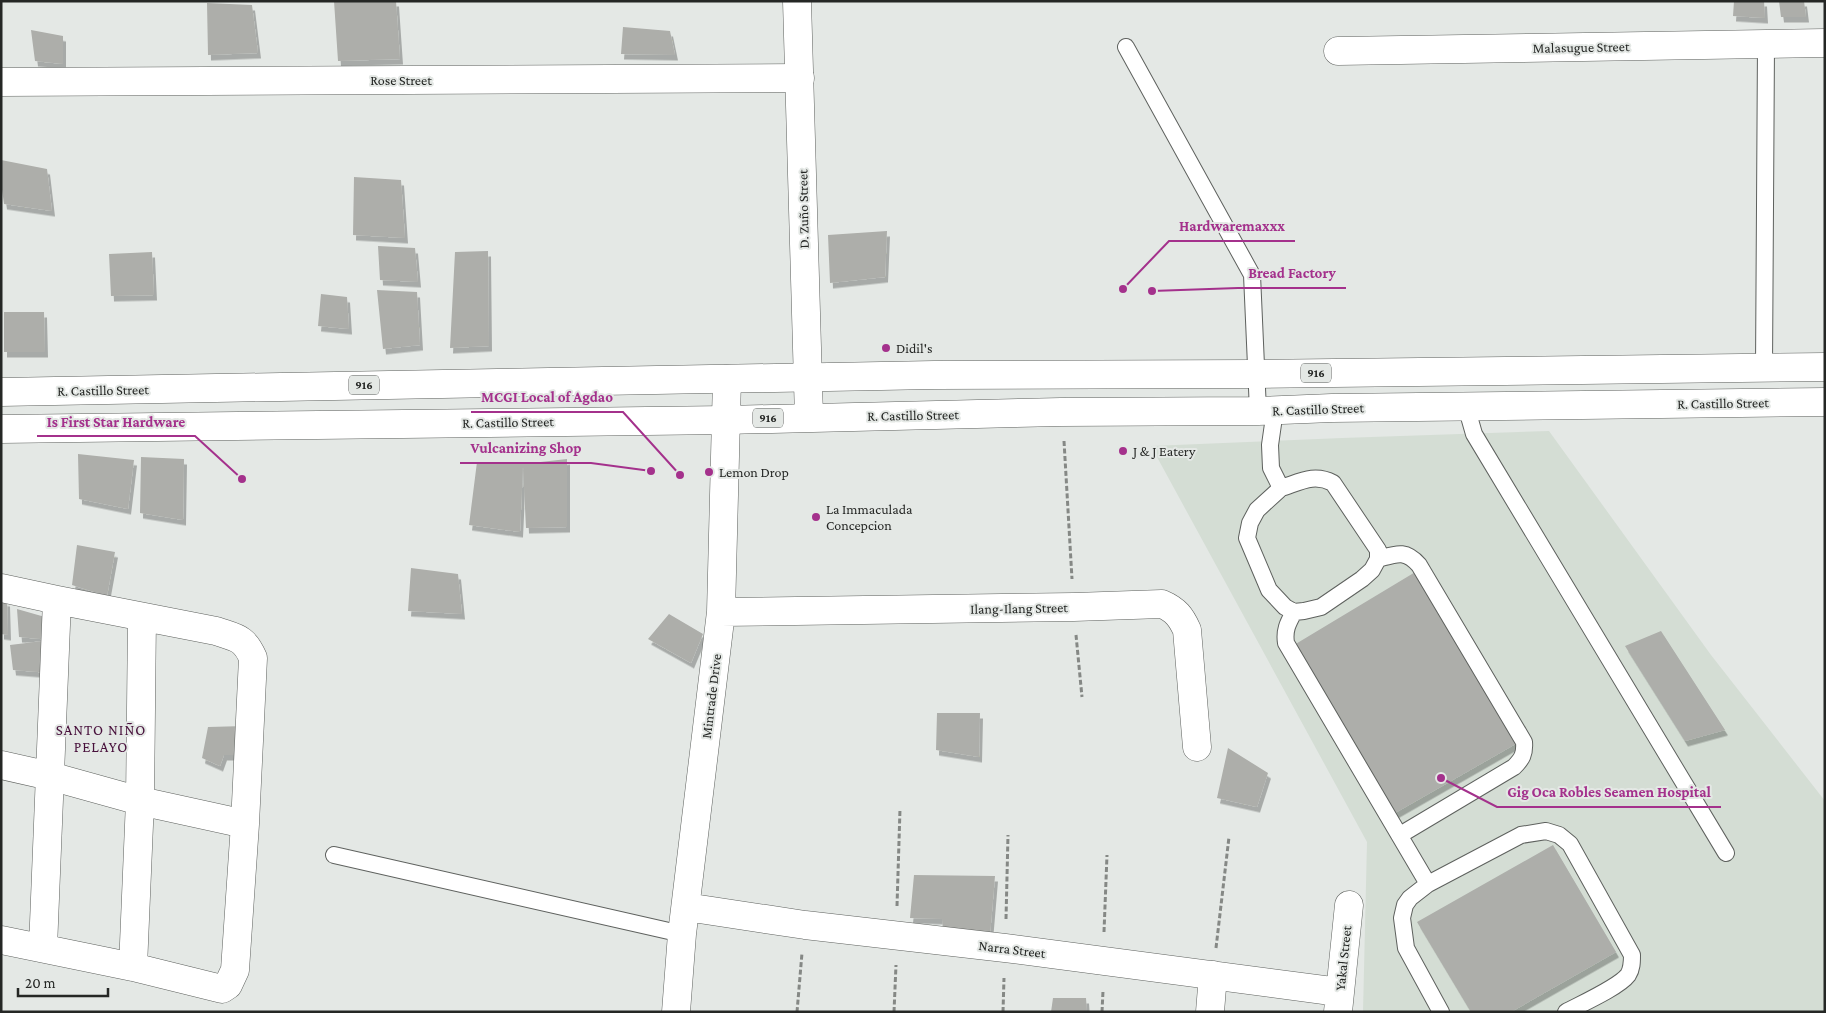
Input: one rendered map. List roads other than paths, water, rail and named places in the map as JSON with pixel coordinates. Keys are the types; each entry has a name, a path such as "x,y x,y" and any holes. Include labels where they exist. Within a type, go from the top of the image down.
{"street":[{"name":"D. Zuño Street","path":"797,1 809,417"},
{"name":"Malasugue Street","path":"1338,51 1825,43"},
{"name":"Rose Street","path":"1,82 800,78"},
{"name":"R. Castillo Street","path":"1,392 934,375 1256,374 1825,367"},
{"name":"Mintrade Drive","path":"676,1012 682,934 721,612 727,379"},
{"name":"R. Castillo Street","path":"1,429 726,420 1062,412 1266,411 1332,408 1825,402"},
{"path":"1,588 216,631 235,637 247,644 253,658 245,824 235,970 228,985 222,989 133,967 1,940"},
{"path":"43,948 57,600"},
{"name":"Ilang-Ilang Street","path":"721,612 1162,604 1172,608 1181,617 1187,630 1196,747"},
{"path":"133,967 140,801 142,617"},
{"path":"1,765 50,776 140,801 245,824"},
{"name":"Yakal Street","path":"1338,1002 1349,905"},
{"name":"Narra Street","path":"686,907 805,925 1213,975 1338,1002"},
{"path":"1210,1012 1213,975"}],"lane":[{"path":"1764,368 1766,44"},
{"path":"1126,48 1252,275 1256,374 1266,411 1271,468 1281,488"},
{"path":"1466,406 1474,434 1726,852"},
{"path":"1310,478 1324,479 1333,484 1375,542 1378,550 1378,559 1372,570 1362,579 1321,607 1294,612 1285,608 1269,590 1247,538 1250,523 1257,510 1281,488 1310,478"},
{"path":"1378,559 1400,553 1412,557 1419,565 1524,742 1525,752 1521,760 1514,767 1400,836"},
{"path":"1294,612 1287,624 1286,643 1428,884"},
{"path":"1441,1012 1406,948 1402,918 1405,905 1410,898 1428,884 1521,835 1546,831 1559,835 1570,844 1632,956 1632,966 1621,982 1566,1012"},
{"path":"334,855 682,934"}],"place":[{"name":"Hardwaremaxxx","path":"1123,289"},
{"name":"Bread Factory","path":"1152,291"},
{"name":"Didil's","path":"886,348"},
{"name":"J & J Eatery","path":"1123,451"},
{"name":"Vulcanizing Shop","path":"651,471"},
{"name":"Lemon Drop","path":"709,472"},
{"name":"MCGI Local of Agdao","path":"680,475"},
{"name":"Is First Star Hardware","path":"242,479"},
{"name":"La Immaculada Concepcion","path":"816,517"},
{"name":"Gig Oca Robles Seamen Hospital","path":"1441,778"}],"district":[{"name":"SANTO NIÑO PELAYO","path":"101,738"}]}
